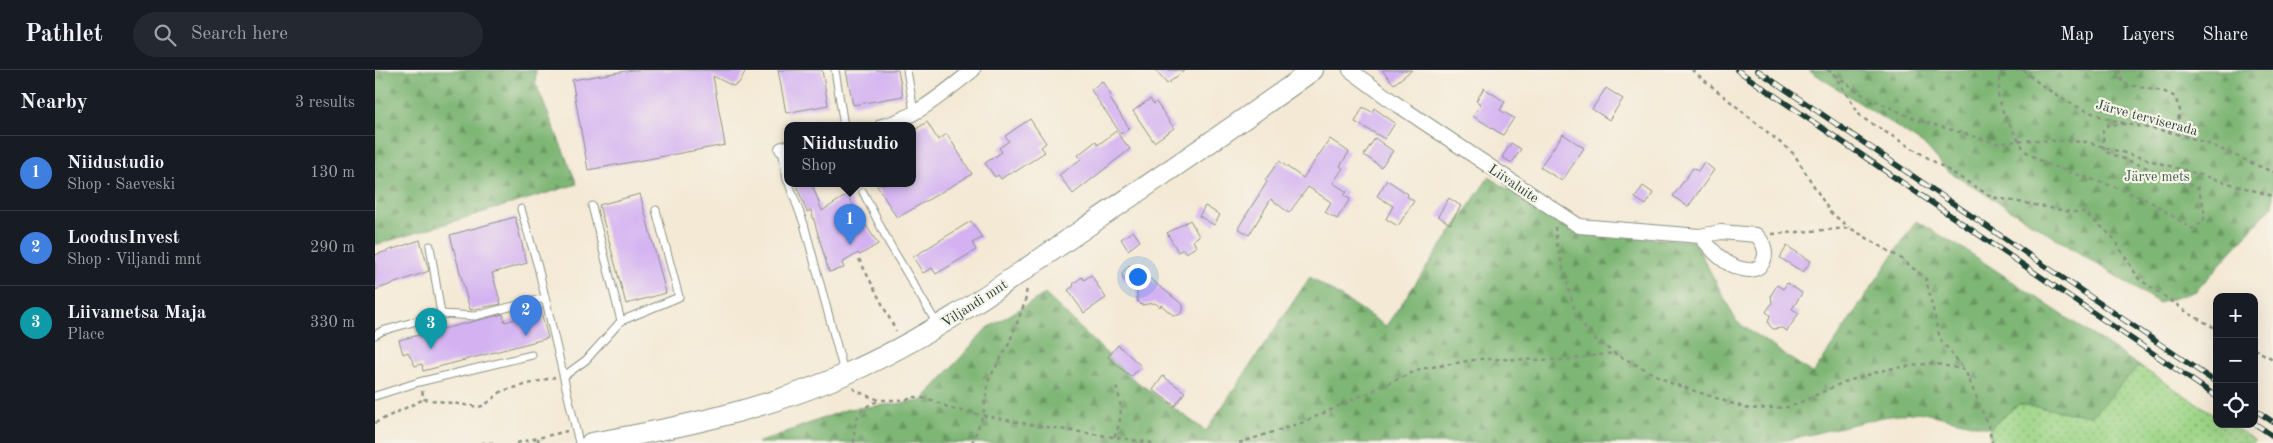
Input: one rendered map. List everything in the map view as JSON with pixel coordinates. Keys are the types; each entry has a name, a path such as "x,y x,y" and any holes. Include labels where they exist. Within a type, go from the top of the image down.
{"main road":[{"name":"Viljandi mnt","path":"591,443 677,428 766,405 845,375 885,356 975,305 1313,70"}],"street":[{"path":"899,122 973,70"},
{"name":"Liivaluite","path":"1350,70 1392,101 1579,226 1700,236 1721,232 1756,235"},
{"path":"1700,236 1714,252 1729,264 1743,270 1755,269 1761,266 1765,256 1765,248 1756,235"}],"lane":[{"path":"835,70 844,122"},
{"path":"907,70 915,112"},
{"path":"790,187 804,224 845,375"},
{"path":"863,192 889,243 939,326"},
{"path":"592,206 621,322"},
{"path":"521,209 545,298 579,443"},
{"path":"564,376 586,360 621,322 679,297 656,210"},
{"path":"430,246 441,314"},
{"path":"375,335 382,331 441,314 475,316 545,298"},
{"path":"375,396 419,382 532,355"}],"path":[{"path":"1692,70 1794,154 1831,212 1850,228 1902,259 1926,279 1940,339 1965,370 1989,428 1992,443"},
{"path":"1828,70 1863,95 1915,119 1997,143 2019,141 2087,142 2273,196"},
{"path":"2001,70 1998,95 2004,115 2025,151 2046,164 2149,201 2193,229 2204,221 2204,207 2198,188 2104,151 2103,131 2108,125 2127,124"},
{"name":"Järve terviserada","path":"2023,70 2039,84 2069,104 2092,114 2166,132 2215,147 2273,172"},
{"path":"2119,70 2123,84 2163,91 2175,97 2179,110 2177,127 2166,132"},
{"path":"1833,73 1861,116 1992,197 2072,212 2084,212 2112,236 2139,279 2189,314 2213,327"},
{"path":"1554,210 1557,244 1576,316 1592,337 1614,353 1671,383 1749,409 1789,407 1844,382 1888,369 1933,363 1965,370"},
{"path":"1756,235 1850,228"},
{"path":"859,258 896,331"},
{"path":"972,443 983,415 989,379 1008,346 1025,302 1027,286"},
{"path":"2258,351 2273,359"},
{"path":"1239,443 1305,422 1420,369 1480,359 1564,360 1614,353"},
{"path":"845,375 856,391 879,400 905,400 916,397 932,400 952,409 1153,443"},
{"path":"375,423 424,399 479,407 485,405 502,391 545,378 564,376"},
{"path":"419,382 424,399"},
{"path":"1114,437 1121,424 1121,401 1116,386"},
{"path":"854,443 857,416 864,407 879,400"},
{"path":"538,438 539,443"},
{"path":"481,443 493,443"}],"green space":[{"path":"375,70 536,70 535,82 577,184 375,245"},
{"name":"Järve mets","path":"1809,70 2273,70 2273,205 2196,291 2159,303 1947,170 1926,146"},
{"path":"1489,177 1575,233 1694,241 1737,322 1813,374 1916,221 1967,251 2139,366 2091,416 2019,404 1989,428 1919,412 1883,417 1774,443 757,443 848,409 922,401 986,329 1045,294 1133,379 1206,431 1310,277 1386,326"},
{"path":"2139,366 2213,413 2213,428 2236,428 2255,441 2253,443 1992,443 1989,428 2019,404 2091,416"}],"building":[{"path":"632,70 746,70 739,83 733,86 713,76 725,145 588,170 572,80"},
{"path":"778,70 822,70 828,105 786,113"},
{"path":"846,70 898,70 903,96 853,105"},
{"path":"1155,70 1185,70 1167,84"},
{"path":"1382,70 1412,70 1394,84"},
{"path":"1102,81 1111,95 1109,97 1129,128 1121,134 1091,90"},
{"path":"1484,88 1505,102 1500,110 1514,118 1503,135 1473,116 1481,104 1476,101"},
{"path":"1606,88 1623,99 1609,120 1592,109"},
{"path":"1150,99 1154,104 1156,102 1174,128 1154,142 1133,111"},
{"path":"1363,107 1372,112 1374,108 1395,123 1385,139 1355,122"},
{"path":"1030,119 1046,143 1041,147 1045,152 1001,179 998,175 995,177 985,163 1002,152 999,148 1009,141 1005,136"},
{"path":"927,122 938,140 947,134 972,174 897,218 878,187 916,187 916,129"},
{"path":"1116,131 1130,149 1073,194 1059,175 1081,159 1078,155 1096,141 1098,145"},
{"path":"1563,134 1584,148 1562,181 1540,167"},
{"path":"1375,138 1393,151 1381,167 1364,155"},
{"path":"1330,139 1349,152 1340,166 1343,168 1333,183 1347,192 1344,195 1350,199 1337,219 1325,212 1331,202 1308,187 1289,213 1271,199 1249,235 1238,228 1267,182 1265,180 1279,161 1303,178"},
{"path":"1511,143 1521,149 1512,163 1502,157"},
{"path":"1704,162 1714,170 1688,207 1673,196 1693,168 1698,171"},
{"path":"1387,180 1408,194 1407,196 1414,201 1398,226 1386,219 1393,206 1377,196"},
{"path":"1643,186 1653,193 1646,205 1635,198"},
{"path":"797,187 813,187 822,211 847,195 878,244 842,263 844,268 829,272 811,210 807,212"},
{"path":"640,194 666,293 626,304 599,205"},
{"path":"1449,198 1461,206 1450,224 1438,216"},
{"path":"1205,206 1220,215 1214,225 1199,216"},
{"path":"515,217 527,263 492,273 501,304 470,310 450,235"},
{"path":"1190,220 1199,236 1193,240 1196,247 1186,253 1183,249 1178,252 1167,233"},
{"path":"971,221 982,238 972,243 976,250 936,274 932,268 923,273 913,257"},
{"path":"1133,231 1140,241 1128,250 1121,239"},
{"path":"420,240 429,271 375,290 375,255"},
{"path":"1787,246 1811,261 1803,272 1780,258"},
{"path":"1129,265 1142,276 1144,274 1183,305 1183,311 1179,315 1173,315 1161,305 1160,307 1155,303 1141,305 1137,301 1137,291 1123,279 1122,273"},
{"path":"1091,275 1106,298 1084,313 1068,290 1082,277 1084,280"},
{"path":"1787,283 1802,293 1792,309 1799,313 1787,331 1782,328 1773,329 1768,323 1770,315 1766,312 1772,303 1771,295 1777,285 1783,289"},
{"path":"541,312 548,338 423,371 422,364 415,366 408,352 403,354 399,340 503,314 505,322"},
{"path":"1118,345 1141,366 1131,377 1108,357"},
{"path":"1163,376 1185,392 1175,406 1153,390"}],"railway":[{"path":"1737,70 2213,394"},
{"path":"1757,70 2213,380"},
{"path":"2258,412 2273,422"},
{"path":"2258,426 2273,436"}],"place":[{"name":"Niidustudio","path":"850,245"},
{"name":"LoodusInvest","path":"526,336"},
{"name":"Liivametsa Maja","path":"431,349"}]}
